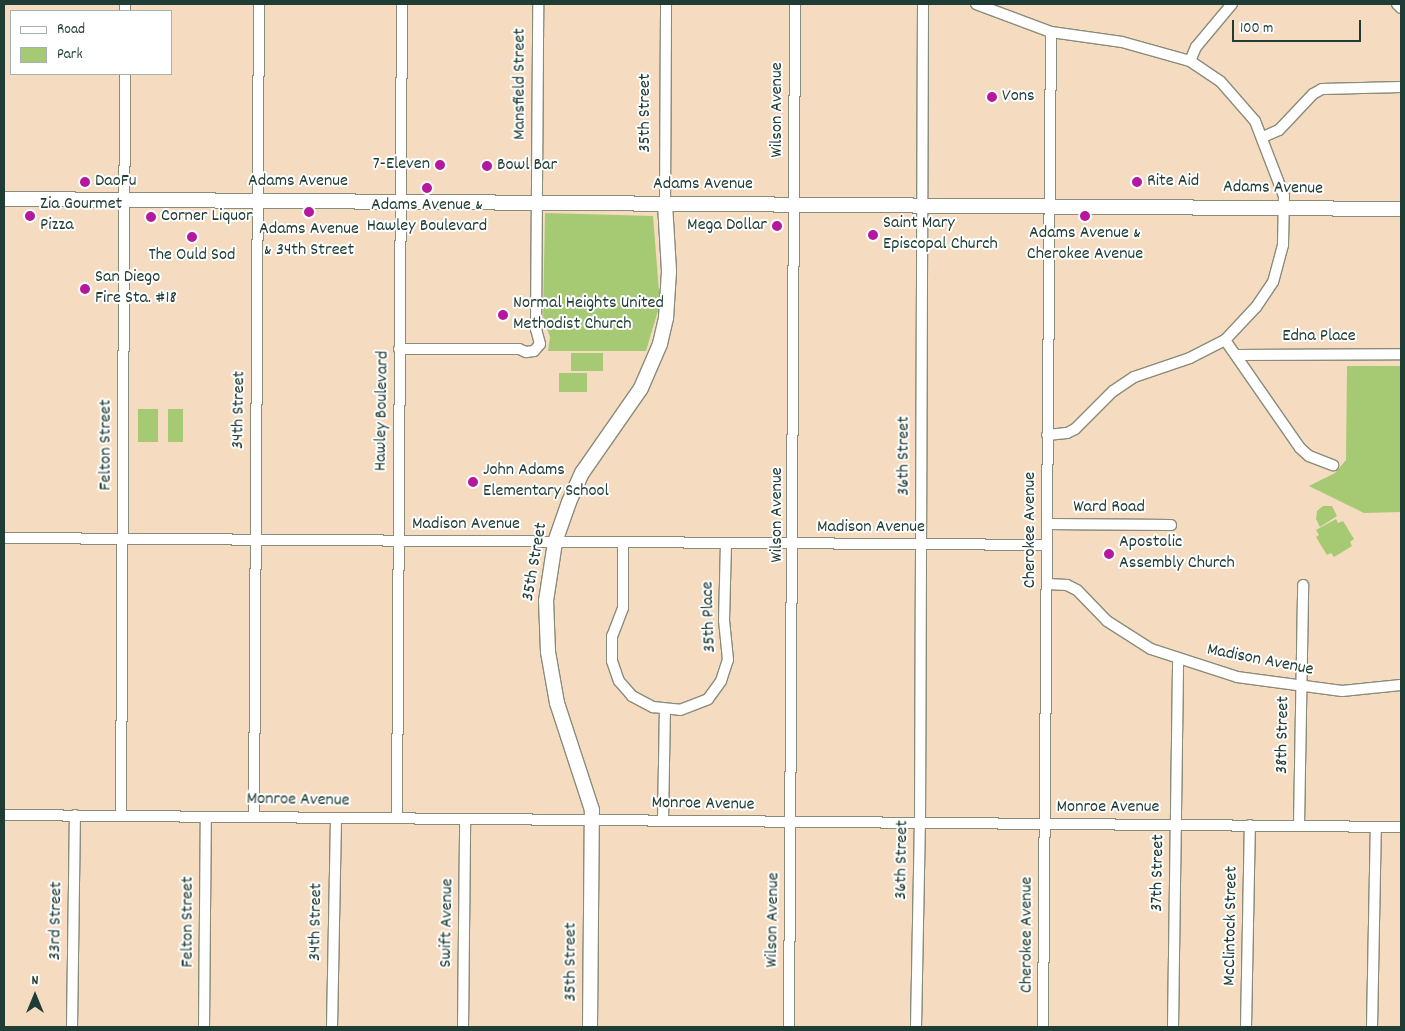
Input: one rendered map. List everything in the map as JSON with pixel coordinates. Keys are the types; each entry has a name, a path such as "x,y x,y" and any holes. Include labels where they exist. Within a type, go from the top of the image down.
{"main road":[{"name":"Adams Avenue","path":"4,199 1401,209"},
{"name":"35th Street","path":"590,1027 592,819 583,776 557,703 550,668 546,601 555,542 582,473 641,388 660,344 666,318 669,271 665,203"}],"street":[{"name":"34th Street","path":"254,817 254,539 259,4"},
{"name":"Hawley Boulevard","path":"397,818 397,540 402,4"},
{"name":"Mansfield Street","path":"400,349 520,349 526,352 534,351 540,344 536,329 538,4"},
{"name":"35th Street","path":"665,203 666,4"},
{"name":"Wilson Avenue","path":"789,1027 794,543 795,4"},
{"name":"36th Street","path":"916,1027 922,544 921,205 923,4"},
{"path":"976,4 1051,32 1122,42 1190,61 1221,82 1240,101 1263,137 1279,177 1286,208 1283,245 1273,282 1256,307 1225,340 1190,358 1134,377 1113,390 1075,429 1067,433 1047,435"},
{"path":"1190,61 1196,47 1232,4"},
{"path":"1397,4 1401,8"},
{"name":"Cherokee Avenue","path":"1043,1027 1051,32"},
{"name":"Felton Street","path":"121,816 125,75"},
{"path":"1263,137 1279,130 1313,94 1322,89 1401,87"},
{"path":"1225,340 1300,448 1309,456 1334,465"},
{"name":"Edna Place","path":"1236,355 1401,354"},
{"name":"Ward Road","path":"1047,524 1171,525"},
{"name":"Madison Avenue","path":"4,538 1047,545"},
{"name":"35th Place","path":"623,542 623,608 612,636 612,661 619,681 632,696 653,707 680,710 699,704 722,681 728,660 724,620 726,543"},
{"name":"Madison Avenue","path":"1047,584 1067,585 1077,590 1096,612 1125,635 1178,660 1237,677 1342,692 1401,685"},
{"name":"38th Street","path":"1299,825 1303,585"},
{"name":"37th Street","path":"1173,1027 1178,660"},
{"path":"663,821 664,709"},
{"name":"Monroe Avenue","path":"4,815 1401,827"},
{"name":"33rd Street","path":"72,1027 75,815"},
{"name":"Felton Street","path":"204,1027 206,816"},
{"name":"34th Street","path":"332,1027 336,818"},
{"name":"Swift Avenue","path":"463,1027 465,819"},
{"name":"McClintock Street","path":"1246,1027 1250,825"},
{"path":"1372,1027 1376,827"}],"green space":[{"path":"545,213 653,216 660,304 646,351 548,351 550,337 543,317"},
{"path":"571,353 603,353 603,371 571,371"},
{"path":"1347,366 1401,366 1401,512 1364,513 1309,486 1335,473 1346,460"},
{"path":"559,373 587,373 587,392 559,392"},
{"path":"138,409 158,409 158,442 138,442"},
{"path":"168,409 183,409 183,442 168,442"},
{"path":"1323,506 1332,506 1337,516 1320,527 1316,519 1317,511"},
{"path":"1336,519 1338,523 1343,521 1354,539 1350,542 1352,546 1334,557 1331,553 1327,555 1316,537 1319,535 1316,530"}],"place":[{"name":"Vons","path":"992,97"},
{"name":"7-Eleven","path":"440,165"},
{"name":"Bowl Bar","path":"487,166"},
{"name":"DaoFu","path":"85,182"},
{"name":"Rite Aid","path":"1137,182"},
{"name":"Adams Avenue & Hawley Boulevard","path":"427,188"},
{"name":"Adams Avenue & 34th Street","path":"309,212"},
{"name":"Zia Gourmet Pizza","path":"30,216"},
{"name":"Adams Avenue & Cherokee Avenue","path":"1085,216"},
{"name":"Corner Liquor","path":"151,217"},
{"name":"Mega Dollar","path":"777,226"},
{"name":"Saint Mary Episcopal Church","path":"873,235"},
{"name":"The Ould Sod","path":"192,237"},
{"name":"San Diego Fire Sta. #18","path":"85,289"},
{"name":"Normal Heights United Methodist Church","path":"503,315"},
{"name":"John Adams Elementary School","path":"473,482"},
{"name":"Apostolic Assembly Church","path":"1109,554"}]}
